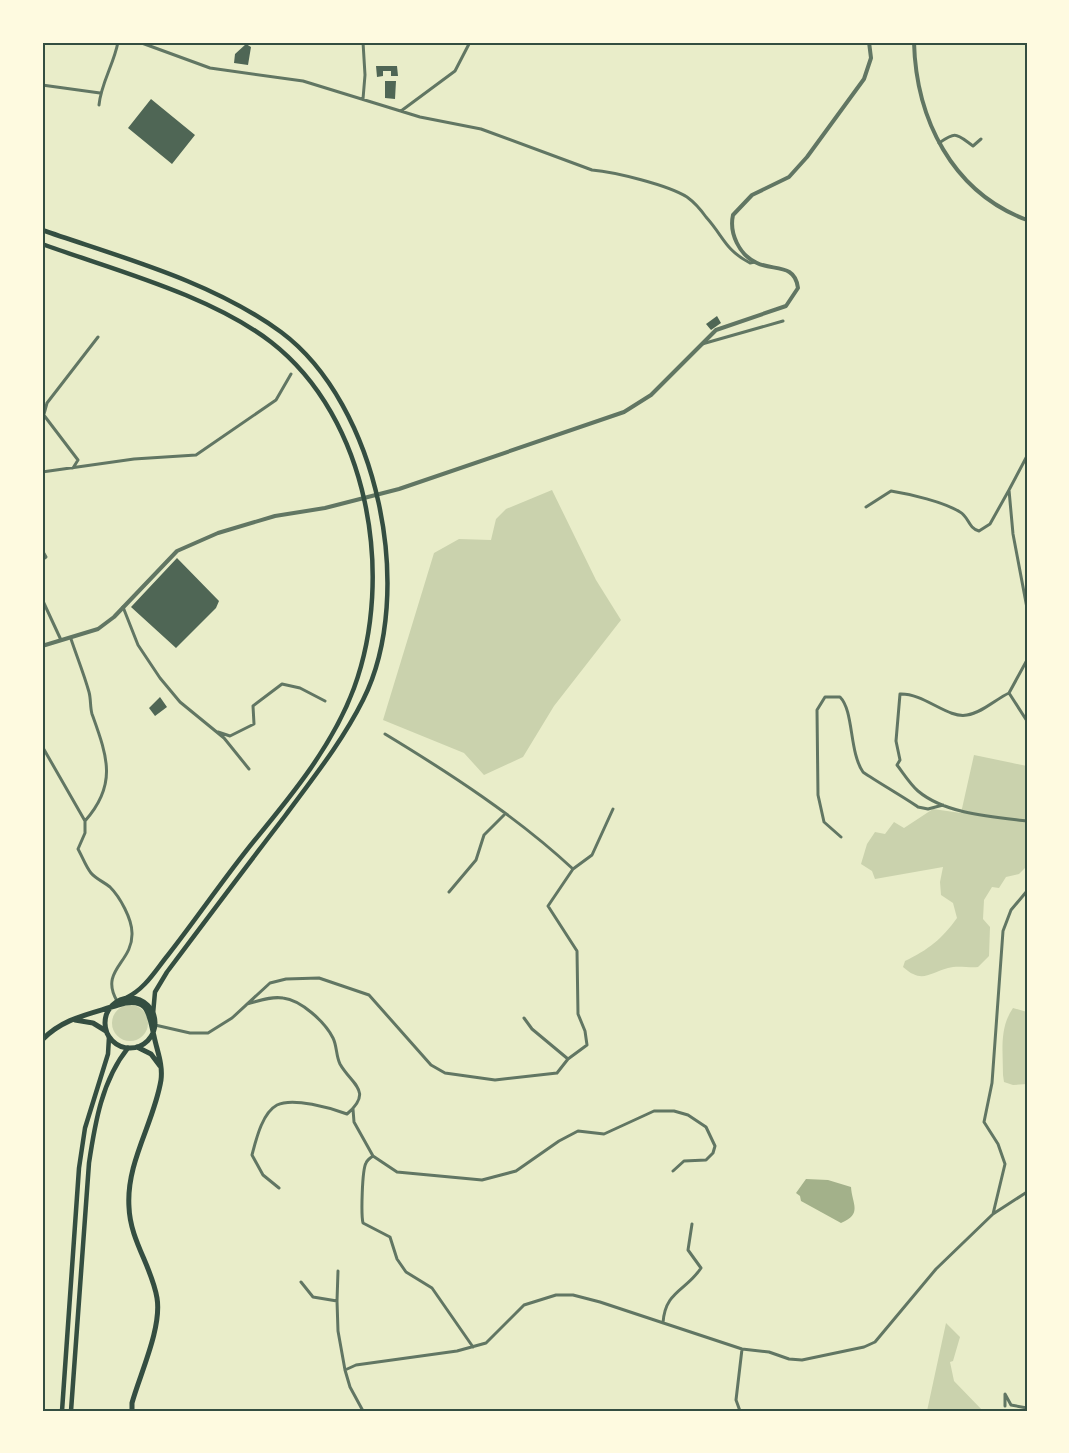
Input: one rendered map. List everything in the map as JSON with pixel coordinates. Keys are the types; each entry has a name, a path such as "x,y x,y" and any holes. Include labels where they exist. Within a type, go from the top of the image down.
{"main road":[{"path":"42,230 203,288 264,320 290,340 320,373 354,429 373,479 387,547 385,618 377,660 365,697 344,737 167,972 155,992 153,1032 144,1044 128,1048 117,1045 108,1034 93,1023 70,1020"},
{"path":"42,244 204,305 254,331 289,358 320,396 337,424 357,475 372,541 373,576 370,618 355,687 340,718 298,784 144,987 117,1001 106,1015 108,1054 85,1128 79,1168 62,1411"},
{"path":"126,998 142,1001 153,1014"},
{"path":"42,1040 53,1029 70,1020 128,1002 140,1004 150,1014 161,1067 159,1089 135,1160 129,1208 136,1243 153,1284 158,1314 132,1403 132,1411"},
{"path":"137,1047 151,1054 161,1067"},
{"path":"71,1411 88,1163 94,1130 108,1082 118,1060 128,1048"}],"street":[{"path":"99,105 100,93 114,62 118,42"},
{"path":"42,646 98,629 123,607 177,551 240,526 274,516 349,502 399,489 624,412 651,395 716,330 786,306 798,288 790,272 755,262 750,263 732,253 707,218 687,197 670,189 610,172 592,170 481,129 400,111 303,81 210,68 139,42"},
{"path":"363,42 365,75 363,99"},
{"path":"400,111 455,71 470,42"},
{"path":"755,262 736,240 732,227 733,215 752,195 789,177 807,157 864,79 871,58 869,42"},
{"path":"914,42 916,70 925,115 951,163 978,192 995,205 1027,220"},
{"path":"42,85 100,93"},
{"path":"939,143 953,134 958,134 973,146 981,139"},
{"path":"700,344 783,321"},
{"path":"73,468 78,460 43,413 47,403 98,337"},
{"path":"42,472 134,459 196,454 276,400 291,374"},
{"path":"866,507 891,491 902,493 961,512 973,530 985,530 1027,456"},
{"path":"1009,490 1013,534 1027,608"},
{"path":"42,550 46,557 42,560"},
{"path":"42,598 61,640"},
{"path":"123,607 138,645 160,678 180,702 214,729 249,769"},
{"path":"71,639 89,694 92,712 102,736 107,761 105,784 97,808 85,821"},
{"path":"1027,660 1009,693 967,715 958,715 913,693 900,694 896,741 900,760 897,765 915,789 943,805 996,818 1027,821"},
{"path":"214,729 230,736 254,724 253,706 282,684 300,688 325,701"},
{"path":"1009,693 1027,721"},
{"path":"841,837 824,822 818,795 817,710 825,697 840,697 846,703 853,745 864,774 918,807 928,809 943,805"},
{"path":"385,734 505,815 553,850 573,869"},
{"path":"42,746 85,821 85,833 78,849 92,874 111,888 123,906 132,933 129,948 111,979 110,986 117,1001"},
{"path":"155,1025 190,1033 208,1033 232,1018 270,983 286,979 319,978 369,995 431,1065 445,1073 495,1080 557,1073 568,1059 587,1045 585,1031 578,1014 577,951 548,906 573,869 592,855 613,809"},
{"path":"449,892 476,860 484,835 505,815"},
{"path":"993,1214 1005,1164 998,1144 984,1122 992,1083 1003,931 1011,910 1027,891"},
{"path":"245,1005 271,997 285,998 297,1003 319,1020 333,1037 339,1063 358,1086 359,1098 347,1114 332,1106 279,1104 271,1111 256,1136 252,1155 263,1175 279,1188"},
{"path":"524,1018 532,1029 568,1059"},
{"path":"353,1108 354,1122 373,1156 397,1172 482,1180 516,1171 559,1141 578,1131 604,1134 654,1111 674,1111 688,1115 706,1127 715,1146 713,1153 706,1160 684,1161 672,1171"},
{"path":"373,1156 366,1163 364,1173 361,1214 363,1223 390,1237 397,1259 406,1272 432,1288 473,1347"},
{"path":"345,1370 356,1365 486,1343 524,1305 556,1295 573,1295 600,1302 742,1349 802,1360 864,1347 875,1342 936,1269 993,1214 1027,1192"},
{"path":"663,1323 664,1307 678,1288 692,1282 701,1268 688,1250 692,1224"},
{"path":"338,1271 338,1331 350,1387 363,1411"},
{"path":"301,1282 312,1296 337,1301"},
{"path":"740,1411 735,1400 742,1349"},
{"path":"1005,1406 1005,1394 1011,1405 1027,1408"}],"shaded area":[{"path":"552,490 596,580 621,620 554,706 523,757 484,775 464,753 383,720 434,553 459,539 491,540 496,519 506,509"},
{"path":"974,755 1027,766 1027,866 1019,874 1006,877 999,888 992,887 984,900 983,919 990,927 989,956 978,967 952,967 926,976 915,975 903,967 905,961 934,943 957,918 953,903 941,895 940,882 943,867 875,879 872,871 861,864 867,844 875,832 885,834 894,822 904,828 933,809 961,813"},
{"path":"130,1005 143,1010 148,1023 143,1036 130,1041 117,1036 112,1023 117,1010"},
{"path":"1013,1008 1027,1012 1027,1084 1013,1085 1004,1082 1002,1049 1004,1032"},
{"path":"806,1179 828,1180 851,1187 855,1208 852,1216 841,1223 801,1201 800,1196 796,1193"},
{"path":"946,1323 960,1337 953,1361 950,1362 954,1381 983,1411 927,1411"}],"building":[{"path":"246,44 251,47 248,65 234,63 235,54"},
{"path":"376,66 397,66 398,76 391,76 391,71 383,71 383,76 377,77"},
{"path":"385,81 396,81 395,99 385,98"},
{"path":"151,99 195,135 172,164 128,128"},
{"path":"717,316 721,323 711,330 706,324"},
{"path":"177,558 219,601 216,608 176,648 131,607"},
{"path":"160,697 167,707 155,716 149,708"}]}
